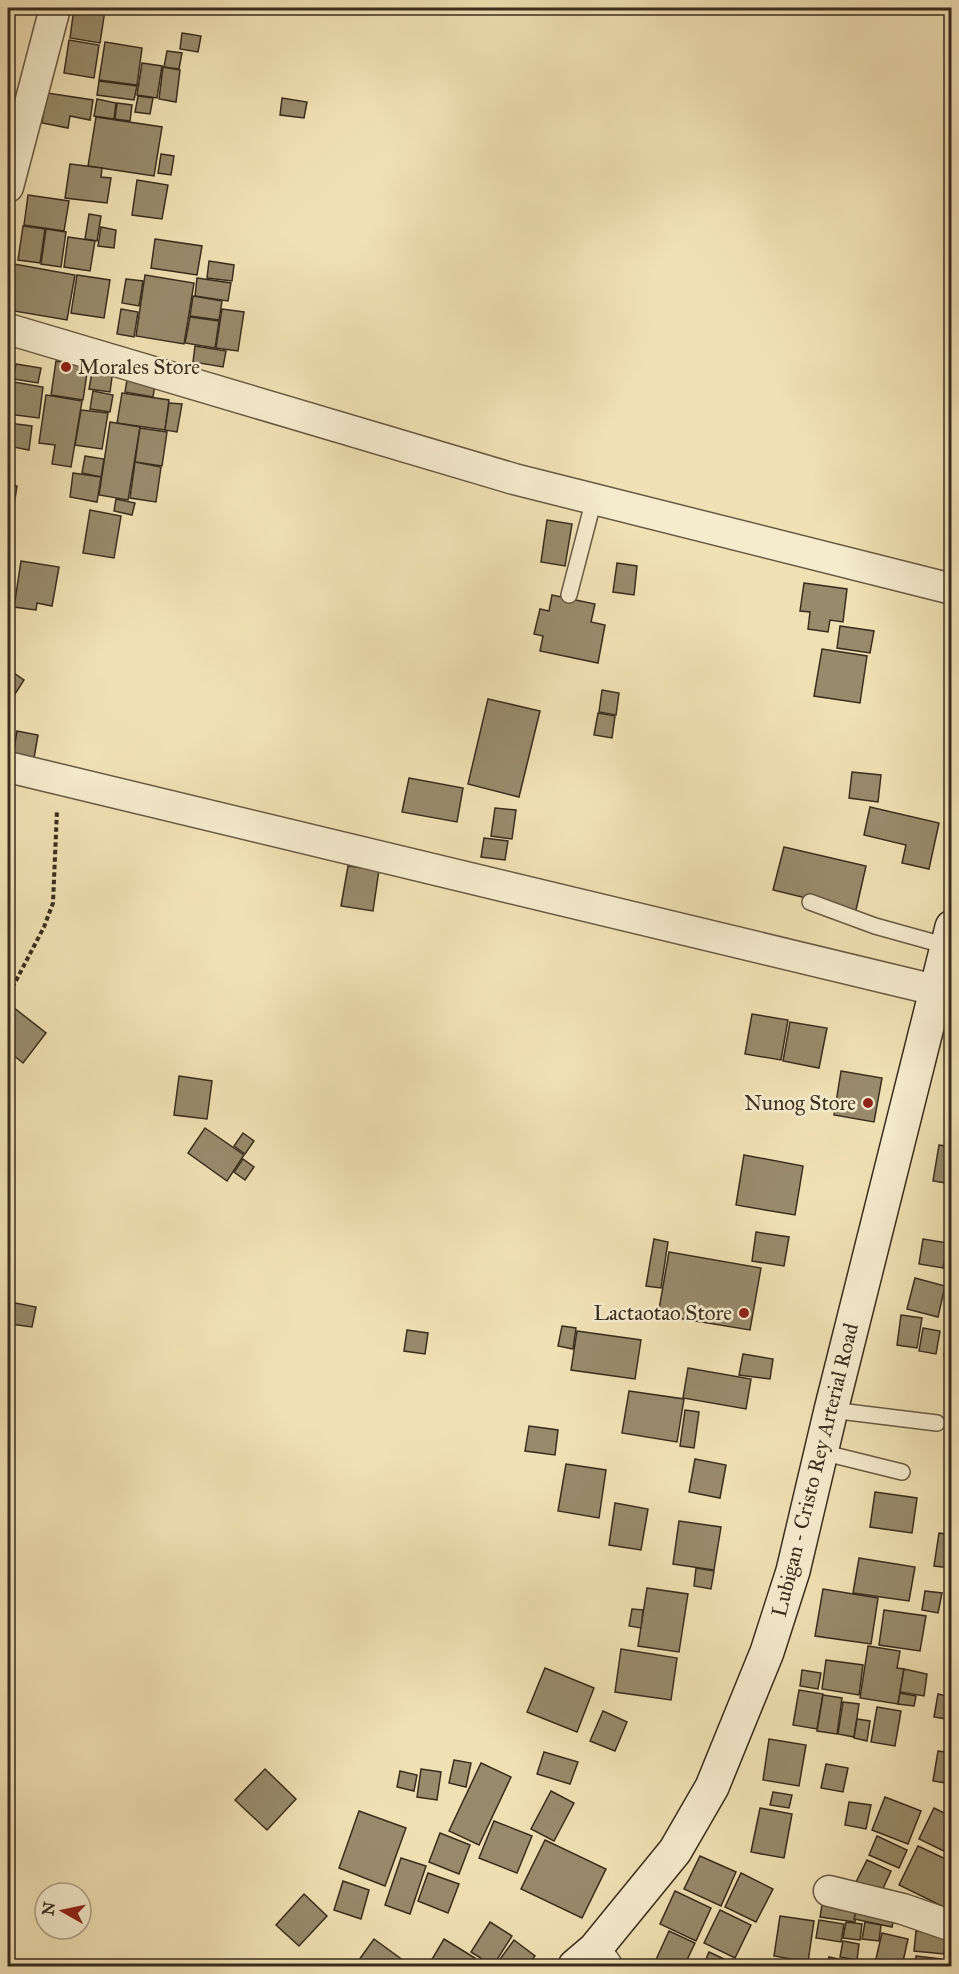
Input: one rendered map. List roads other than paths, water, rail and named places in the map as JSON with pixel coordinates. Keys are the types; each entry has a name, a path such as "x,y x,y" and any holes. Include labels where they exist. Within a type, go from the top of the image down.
{"main road":[{"name":"Lubigan - Cristo Rey Arterial Road","path":"592,1961 675,1851 712,1787 767,1652 793,1571 831,1410 943,992 949,936"}],"street":[{"path":"8,187 55,8"},
{"path":"8,329 514,479 951,589"},
{"path":"8,767 943,992"},
{"path":"829,1891 903,1909 951,1926"}],"lane":[{"path":"569,595 594,500"},
{"path":"810,902 875,926 949,936"},
{"path":"831,1410 937,1423"},
{"path":"821,1452 902,1472"}],"place":[{"name":"Morales Store","path":"66,367"},
{"name":"Nunog Store","path":"868,1103"},
{"name":"Lactaotao Store","path":"744,1313"}]}
